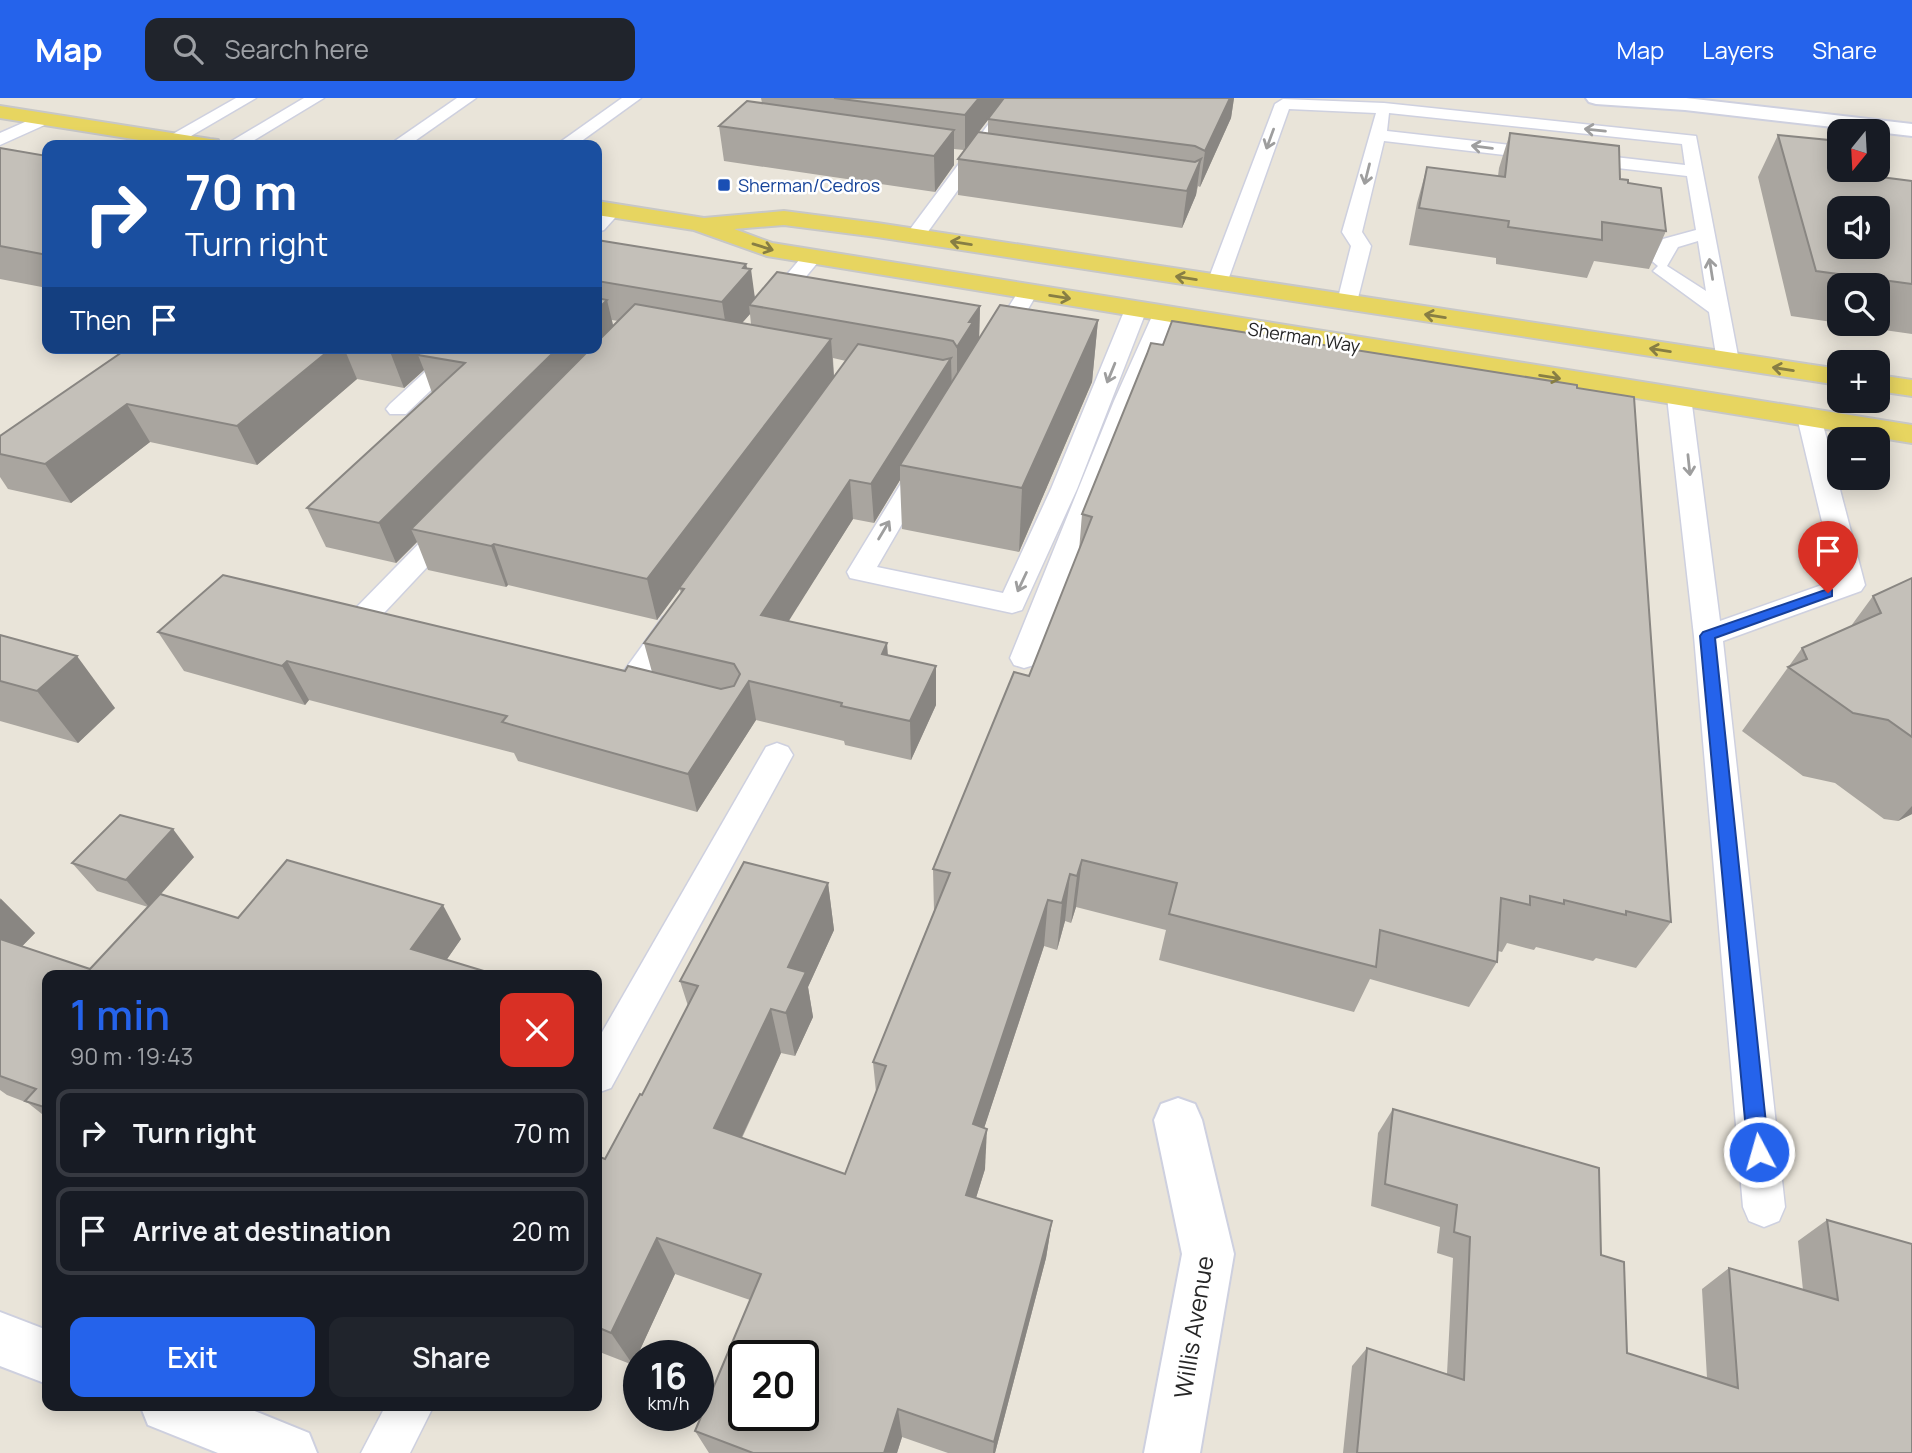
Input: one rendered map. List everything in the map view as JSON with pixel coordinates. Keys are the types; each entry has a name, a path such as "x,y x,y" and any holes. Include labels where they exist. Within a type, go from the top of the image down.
{"main road":[{"path":"0,112 179,140"},
{"name":"Sherman Way","path":"602,215 699,224 784,218 1827,375"},
{"name":"Sherman Way","path":"699,224 767,249 812,257 1912,433"},
{"path":"1728,361 1735,406"},
{"path":"1890,385 1912,388"}],"street":[{"path":"1596,98 1685,101 1912,130"},
{"name":"Willis Avenue","path":"1172,1453 1208,1254 1178,1120"},
{"path":"0,1339 42,1355"},
{"path":"183,1411 289,1453"}],"lane":[{"path":"173,139 247,98"},
{"path":"243,140 316,98"},
{"path":"405,140 468,98"},
{"path":"572,140 633,98"},
{"path":"915,236 978,161 1016,98"},
{"path":"1217,283 1284,101 1384,107 1690,140"},
{"path":"1685,101 1717,308 1728,361"},
{"path":"1347,302 1361,246 1352,232 1384,107"},
{"path":"0,141 43,119"},
{"path":"1377,135 1696,172"},
{"path":"944,156 978,161"},
{"path":"1705,233 1670,243 1662,266 1717,308"},
{"path":"757,322 812,257"},
{"path":"982,368 1028,292"},
{"path":"932,452 860,572 1012,604 1064,489 1136,310"},
{"path":"1024,658 1126,401 1164,314"},
{"path":"398,409 458,354"},
{"path":"1679,397 1708,636 1764,1207"},
{"path":"1708,636 1852,585 1809,417"},
{"path":"359,623 464,513"},
{"path":"626,689 691,599"},
{"path":"602,1067 777,755"},
{"path":"384,1453 408,1411"}],"building":[{"path":"834,98 979,98 965,115"},
{"path":"1004,98 1230,98 1205,151 1195,146 988,119"},
{"path":"747,101 954,130 934,156 719,126"},
{"path":"978,132 1195,162 1201,159 1187,191 958,159"},
{"path":"1510,133 1619,146 1620,179 1628,180 1628,183 1661,188 1666,231 1602,222 1602,240 1508,227 1509,221 1419,208 1427,167 1505,177"},
{"path":"1778,135 1827,140 1827,182 1890,182 1890,178 1912,181 1912,284 1890,281 1890,273 1816,271"},
{"path":"0,148 42,155 42,254 0,246"},
{"path":"602,241 746,264 743,268 751,269 722,302 602,282"},
{"path":"777,272 980,306 957,347 953,341 944,339 749,305"},
{"path":"635,304 831,339 647,579 494,544 491,546 411,529 585,354 602,354 602,337"},
{"path":"1000,305 1098,320 1022,488 900,465"},
{"path":"1172,321 1577,385 1577,388 1634,397 1671,922 1626,911 1626,915 1564,900 1564,904 1530,896 1530,905 1501,898 1497,962 1380,930 1376,967 1169,914 1177,883 1082,860 1077,876 1070,874 1062,903 1048,900 973,1124 987,1129 966,1195 1052,1221 994,1442 898,1409 884,1453 753,1453 695,1431 714,1431 714,1386 728,1352 728,1431 819,1431 819,1340 733,1340 761,1274 657,1238 611,1333 602,1329 602,1158 605,1159 640,1094 642,1095 698,986 680,981 744,862 828,883 788,967 806,972 786,1013 771,1009 714,1128 845,1174 886,1066 873,1062 950,873 933,869 1014,672 1029,676 1092,517 1082,514 1151,343 1163,345"},
{"path":"858,344 943,360 951,358 871,484 850,480 761,615 887,643 882,654 936,666 910,721 749,681 688,774 502,722 507,716 287,661 282,666 158,632 223,575 625,671 628,666 721,689 734,686 740,674 734,664 644,643 684,589 679,588"},
{"path":"119,354 325,354 237,426 127,404 45,464 0,454 0,436"},
{"path":"552,354 379,523 307,508 465,363 418,355"},
{"path":"1912,578 1912,737 1888,720 1853,713 1788,667 1807,659 1802,648 1881,613 1873,596"},
{"path":"0,635 77,656 37,691 0,681"},
{"path":"120,815 173,829 126,880 72,863"},
{"path":"287,860 443,905 411,949 480,970 42,970 42,1106 25,1101 36,1089 0,1076 0,939 90,969 160,894 238,918"},
{"path":"1393,1109 1599,1168 1601,1255 1624,1262 1627,1353 1738,1388 1729,1268 1838,1300 1827,1220 1912,1244 1912,1453 1357,1453 1367,1348 1464,1380 1470,1237 1454,1232 1457,1205 1385,1184"}],"place":[{"name":"Sherman/Cedros","path":"724,185"}],"route":[{"path":"1759,1152 1708,636 1828,593"}]}
